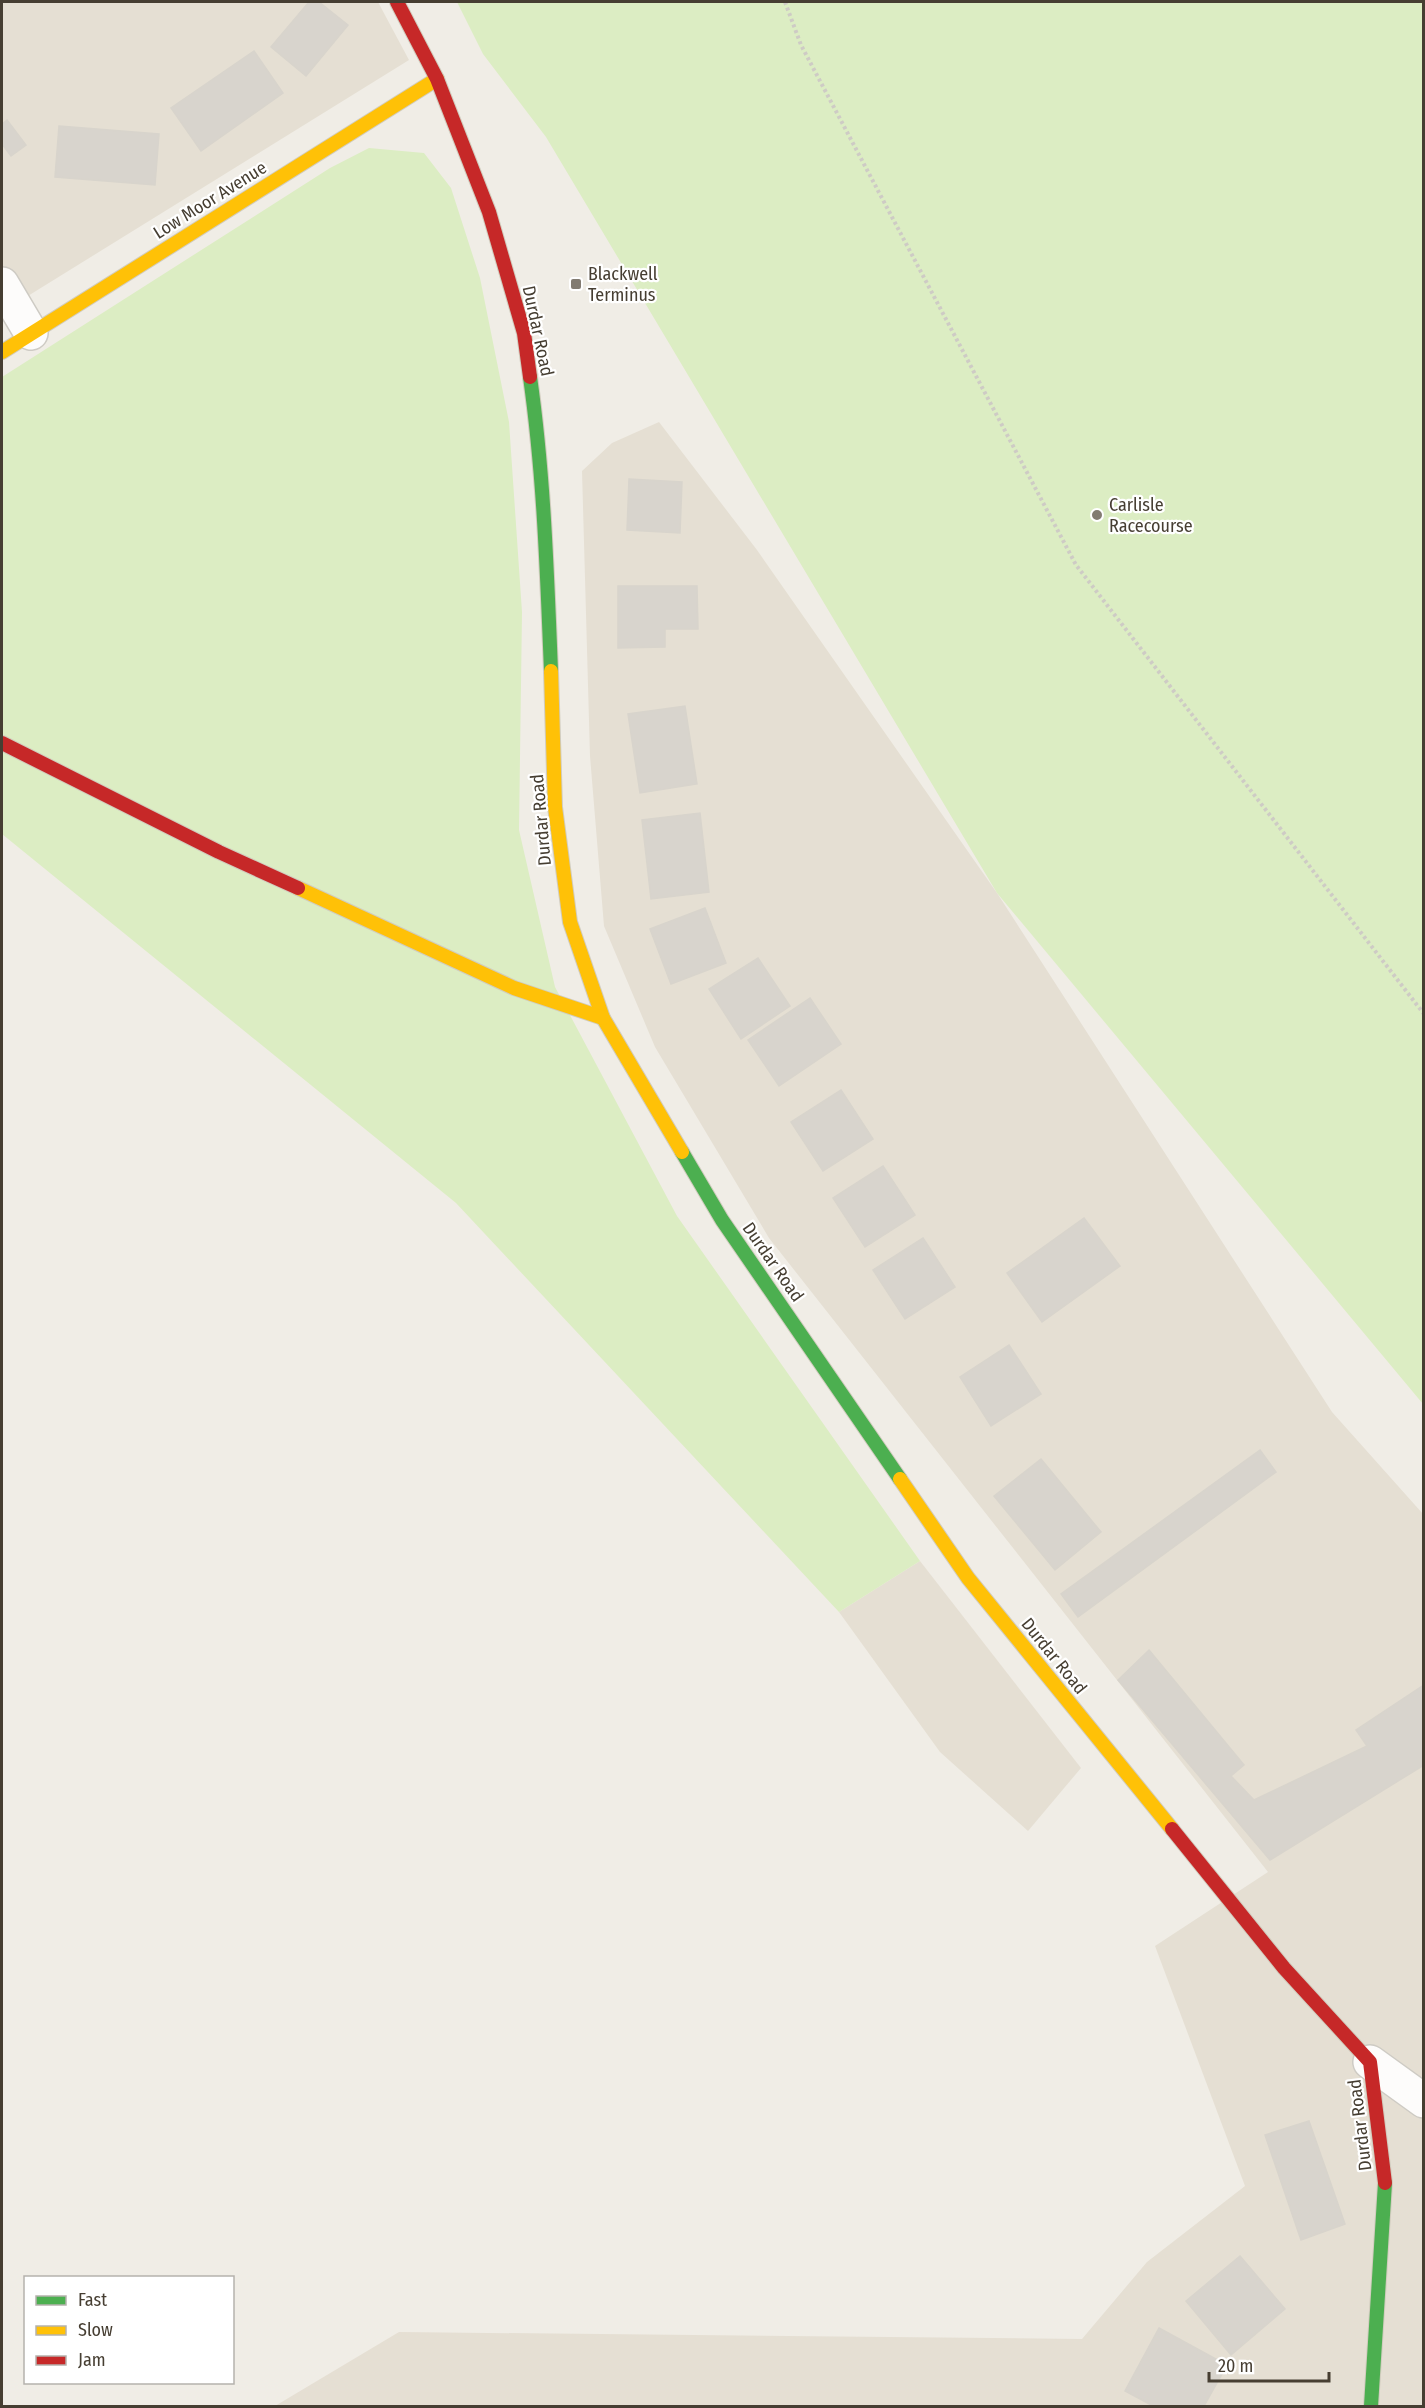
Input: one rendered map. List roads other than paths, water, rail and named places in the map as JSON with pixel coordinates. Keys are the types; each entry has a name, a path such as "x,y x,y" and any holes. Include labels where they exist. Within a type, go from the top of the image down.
{"street":[{"name":"Durdar Road","path":"398,2 437,79 489,212 524,333 540,451 547,563 555,807 570,922 603,1018 722,1220 968,1578 1284,1968 1370,2062 1385,2184 1371,2406"},
{"name":"Low Moor Avenue","path":"2,352 437,79"},
{"path":"2,284 31,333"},
{"path":"2,743 219,852 514,988 603,1018"},
{"path":"1370,2062 1424,2102"}],"place":[{"name":"Blackwell Terminus","path":"576,284"},
{"name":"Carlisle Racecourse","path":"1097,515"}]}
